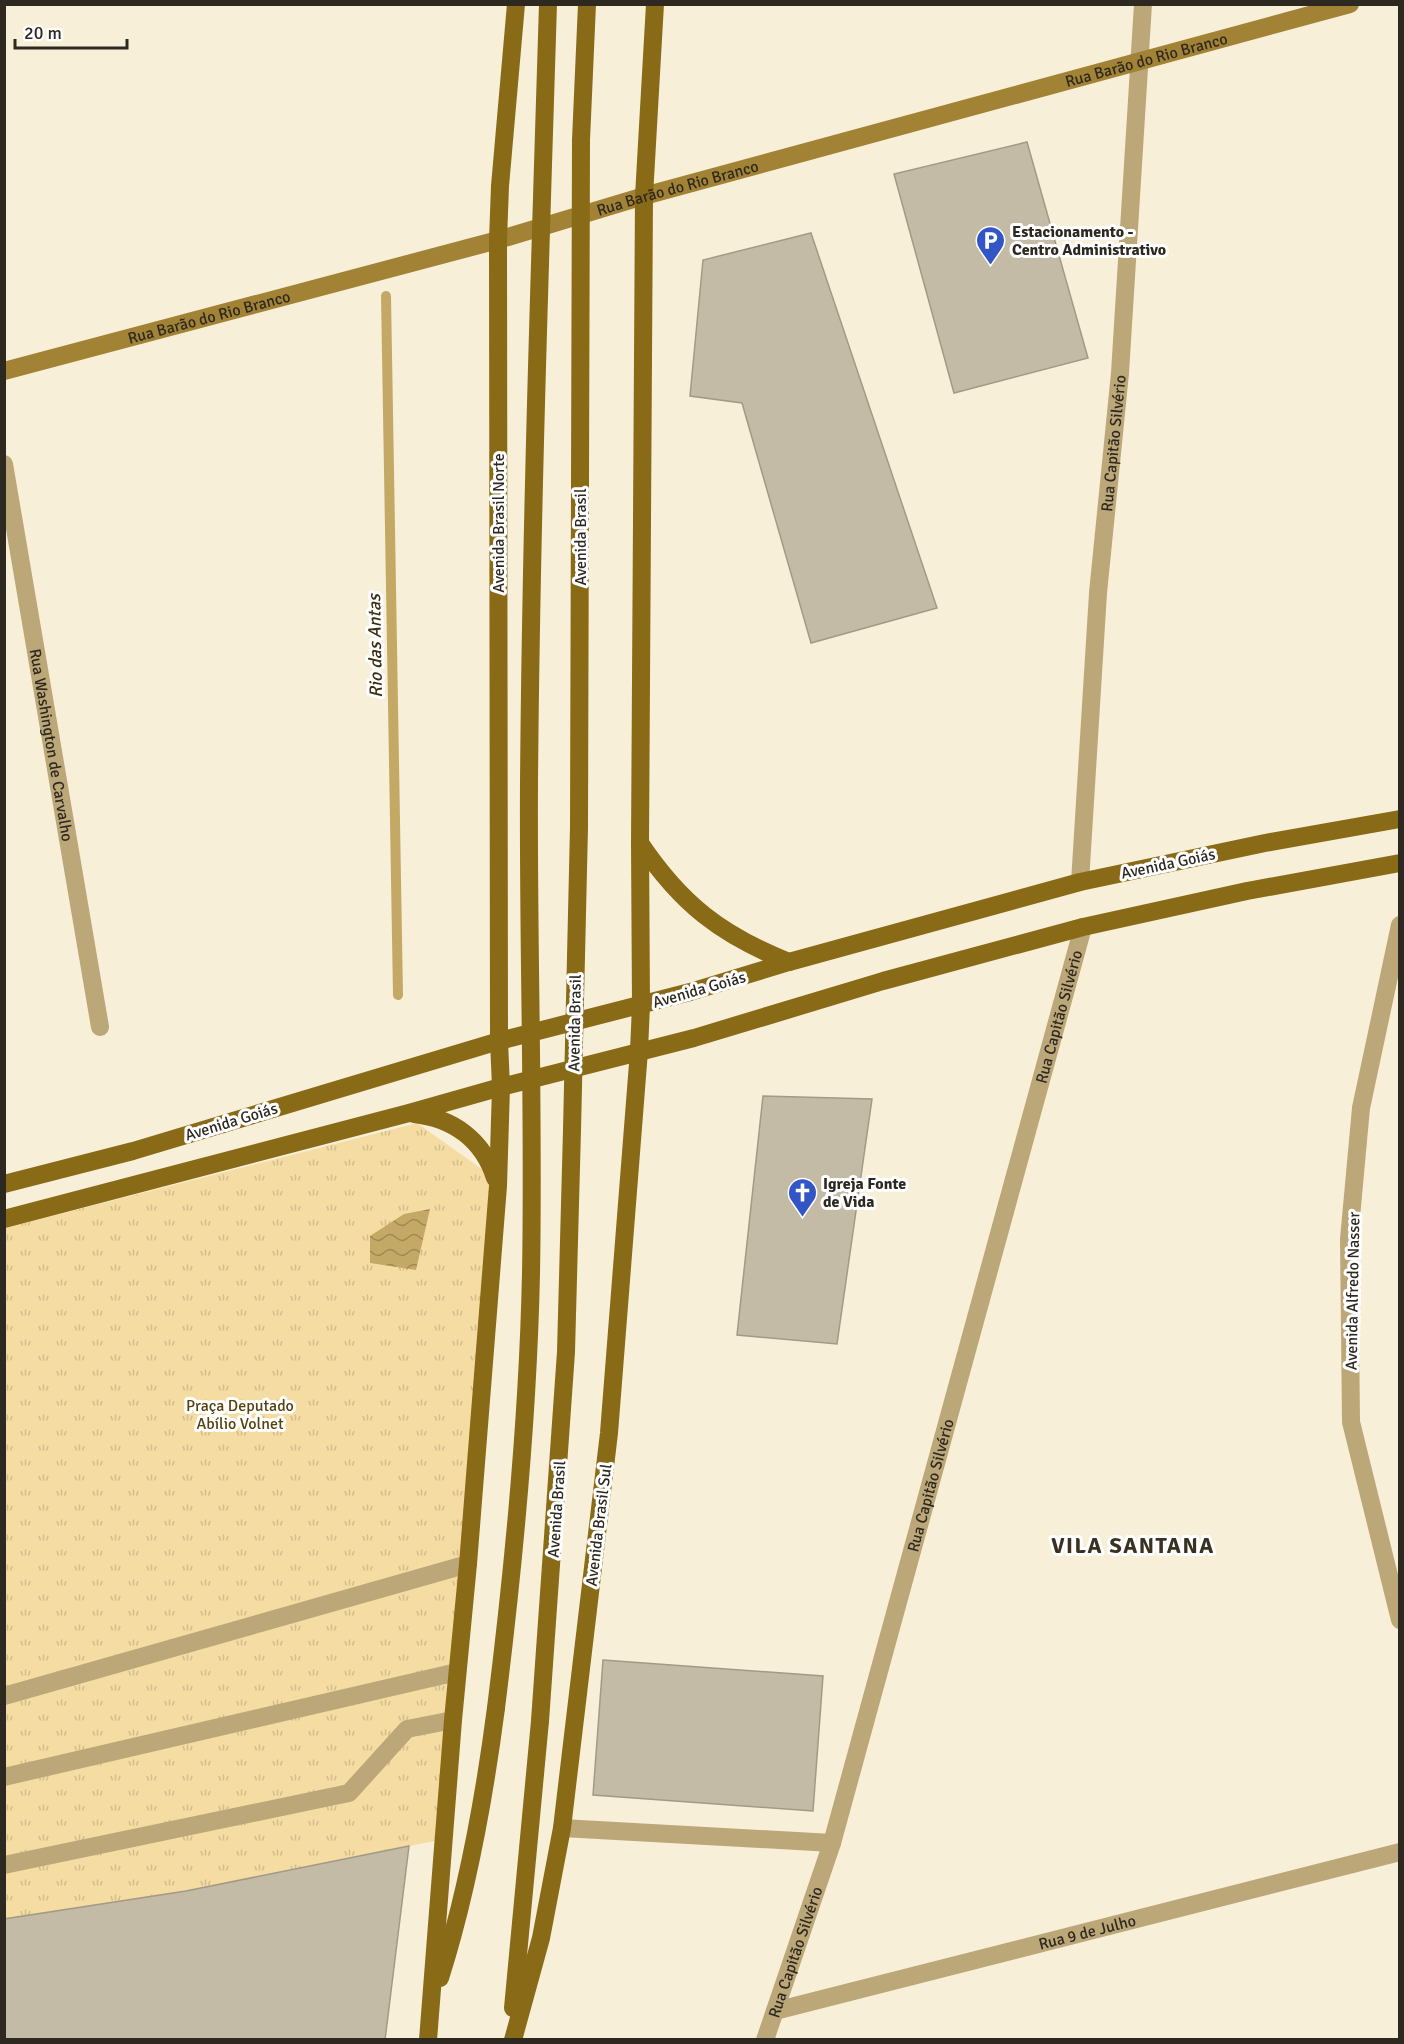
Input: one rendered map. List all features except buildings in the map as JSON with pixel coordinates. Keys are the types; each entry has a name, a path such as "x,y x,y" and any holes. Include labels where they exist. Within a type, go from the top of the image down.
{"main road":[{"name":"Avenida Brasil Norte","path":"499,1041 498,240 500,186 516,4"},
{"path":"430,2012 452,1941 482,1805 511,1583 524,1427 531,1276 529,777 533,522 548,4"},
{"name":"Avenida Brasil","path":"512,2040 540,1721 566,1352 579,827 581,140 587,4"},
{"path":"641,1005 639,843 644,196 655,4"},
{"name":"Rua Barão do Rio Branco","path":"4,370 498,240 644,196 1350,4"},
{"name":"Avenida Goiás","path":"4,1184 133,1151 499,1041 641,1005 1080,882 1265,843 1400,819"},
{"path":"639,843 674,888 707,919 761,951 789,962"},
{"path":"4,1219 694,1038 883,981 1083,927 1247,891 1400,863"},
{"name":"Avenida Brasil Sul","path":"512,2040 541,1938 562,1828 609,1433 641,1005"},
{"path":"428,2040 498,1186 501,1087 499,1041"},
{"path":"410,1113 432,1116 452,1124 471,1137 483,1151 498,1186"}],"street":[{"name":"Rua Capitão Silvério","path":"1080,882 1098,593 1120,373 1143,4"},
{"name":"Rua Washington de Carvalho","path":"4,464 100,1027"},
{"name":"Avenida Alfredo Nasser","path":"1400,925 1361,1108 1349,1239 1351,1422 1400,1620"},
{"name":"Rua Capitão Silvério","path":"765,2040 832,1844 1083,927"},
{"path":"4,1696 468,1564"},
{"path":"4,1777 457,1672"},
{"path":"4,1865 349,1793 407,1729 453,1720"},
{"path":"562,1828 832,1844"},
{"name":"Rua 9 de Julho","path":"775,2011 1400,1852"}],"green space":[{"name":"Praça Deputado Abílio Volnet","path":"417,1123 493,1177 444,1839 186,1891 5,1924 5,1228"}],"water":[{"path":"430,1209 416,1270 370,1263 370,1236 404,1214"}],"waterway":[{"name":"Rio das Antas","path":"386,296 398,995"}],"place":[{"name":"Estacionamento - Centro Administrativo","path":"991,266"},
{"name":"Igreja Fonte de Vida","path":"802,1218"}],"district":[{"name":"VILA SANTANA","path":"1133,1545"}]}
